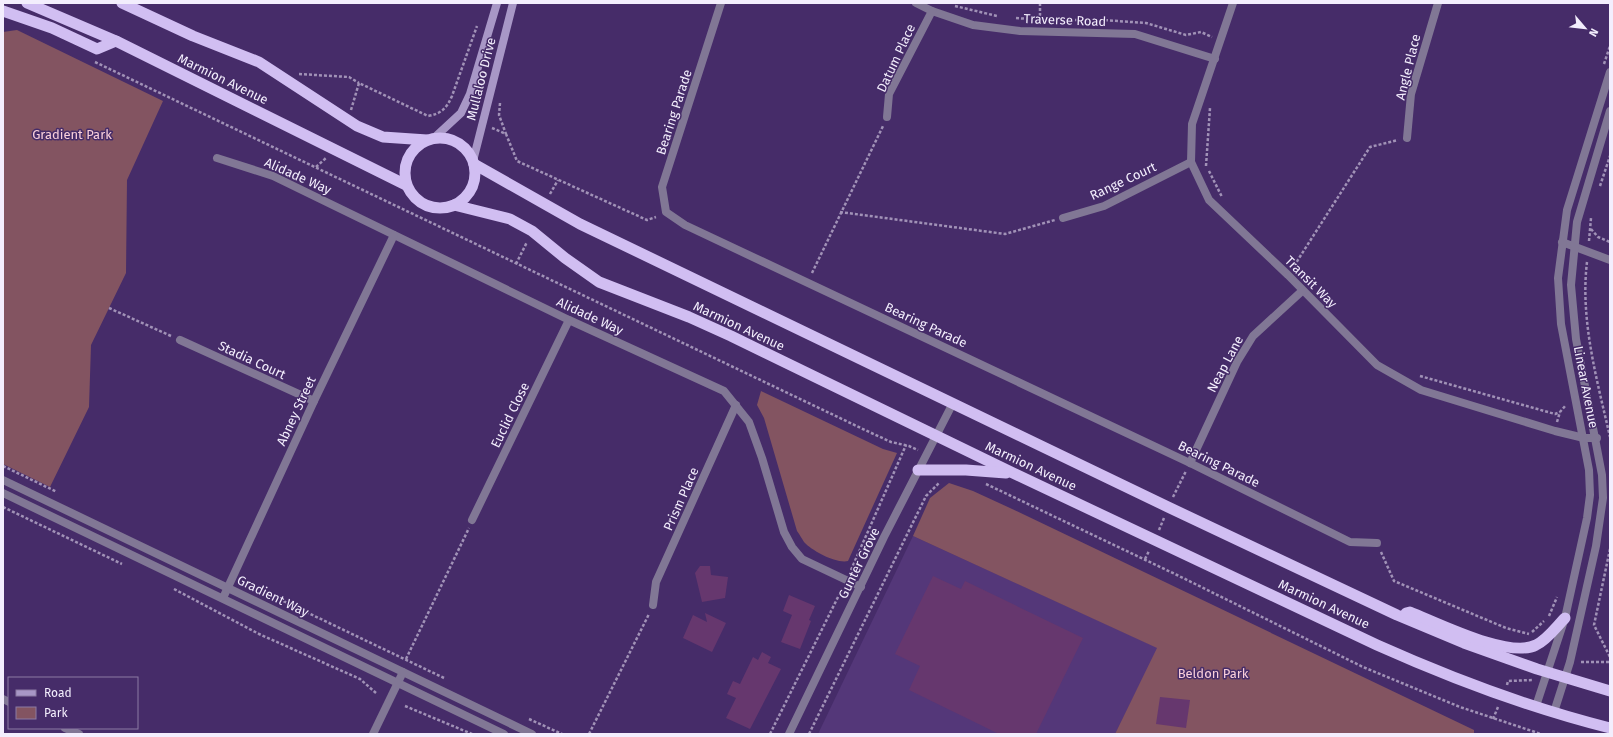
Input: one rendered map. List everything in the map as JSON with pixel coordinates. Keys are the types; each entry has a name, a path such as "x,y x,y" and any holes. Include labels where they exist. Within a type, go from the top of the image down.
{"highway":[{"name":"Marmion Avenue","path":"27,3 116,42 406,184"},
{"name":"Marmion Avenue","path":"122,3 193,36 259,62 278,73 348,122 383,137 430,139"},
{"path":"3,11 52,28 97,49 116,42"},
{"path":"444,138 457,143 468,152 473,162 474,180 471,188 467,195 454,205 440,208 426,205 414,197 406,184 404,176 408,158 419,145 430,139 444,138"},
{"name":"Marmion Avenue","path":"473,162 580,224 1397,615 1464,643 1536,669 1610,691"},
{"name":"Marmion Avenue","path":"454,205 510,219 532,231 599,282 724,333 1013,473 1432,670 1554,712 1610,728"},
{"path":"918,470 1013,473"},
{"path":"1397,615 1410,612 1500,646 1517,649 1537,645 1565,618"}],"main road":[{"name":"Mullaloo Drive","path":"430,139 461,113 470,94 497,3"},
{"name":"Mullaloo Drive","path":"473,162 513,3"}],"street":[{"name":"Bearing Parade","path":"721,3 662,187 666,212 685,225 1190,463 1350,542 1377,543"},
{"name":"Traverse Road","path":"916,3 932,11 973,25 1020,31 1135,34 1215,59"},
{"name":"Transit Way","path":"1233,3 1192,124 1191,162 1209,200 1288,275 1302,291 1378,365 1421,390 1555,431 1584,438 1597,438"},
{"name":"Angle Place","path":"1407,138 1411,94 1438,3"},
{"name":"Datum Place","path":"887,117 889,94 932,11"},
{"name":"Linear Avenue","path":"1536,706 1565,618 1580,554 1590,495 1589,470 1584,438 1561,324 1558,278 1567,210 1610,72"},
{"name":"Linear Avenue","path":"1554,712 1570,662 1600,522 1602,475 1597,438 1576,339 1572,311 1571,285 1574,246 1583,199 1610,111"},
{"name":"Alidade Way","path":"217,158 273,176 569,320 724,391 749,422 762,458 784,532 792,547 802,559 861,587"},
{"name":"Range Court","path":"1063,218 1104,206 1191,162"},
{"name":"Abney Street","path":"223,598 314,401 394,235"},
{"path":"1562,242 1610,260"},
{"name":"Neap Lane","path":"1190,463 1237,362 1253,336 1302,291"},
{"name":"Euclid Close","path":"472,520 569,320"},
{"name":"Stadia Court","path":"180,340 314,401"},
{"name":"Gunter Grove","path":"789,734 918,470 953,403"},
{"name":"Prism Place","path":"653,605 656,582 736,405"},
{"name":"Gradient Way","path":"3,480 532,734"},
{"name":"Gradient Way","path":"3,493 504,734"},
{"path":"374,734 403,672"},
{"path":"67,729 79,734"}],"path":[{"path":"1040,3 1040,32"},
{"path":"278,73 349,77 428,116 438,114 448,106 478,24"},
{"path":"95,62 858,427 891,442 909,446 926,455"},
{"path":"348,122 359,83"},
{"path":"1212,102 1210,109 1206,165 1223,198"},
{"path":"808,283 840,212 887,117"},
{"path":"482,123 506,134 517,161 523,164 647,220 666,212"},
{"path":"1288,275 1370,147 1407,138"},
{"path":"316,167 334,149"},
{"path":"1600,187 1610,156"},
{"path":"840,212 1005,234 1063,218"},
{"path":"1590,217 1591,229 1585,276 1587,328 1610,437"},
{"path":"1591,229 1598,237 1610,242"},
{"path":"109,308 180,340"},
{"path":"1417,375 1555,414 1560,412"},
{"path":"809,734 926,496 948,475 946,470"},
{"path":"981,482 1177,574 1363,667 1493,719 1541,734"},
{"path":"3,507 126,566"},
{"path":"406,660 472,520"},
{"path":"1377,543 1394,581 1506,628 1530,634 1537,645"},
{"path":"1610,549 1594,626 1610,657"},
{"path":"172,588 259,634 360,679 376,693"},
{"path":"277,598 448,680"},
{"path":"589,734 653,605"},
{"path":"1493,719 1508,681 1531,681 1536,669"},
{"path":"405,706 472,734"},
{"path":"524,717 562,734"}],"shaded area":[{"path":"913,536 1158,648 1115,734 818,734"}],"green space":[{"name":"Gradient Park","path":"17,30 163,101 127,180 126,273 91,345 89,407 50,487 3,464 3,32"},
{"path":"761,391 883,449 897,453 848,561 838,561 819,553 804,542 797,531 764,418 757,405"},
{"name":"Beldon Park","path":"949,483 973,491 1010,508 1474,730 1474,734 1115,734 1157,648 913,536 930,498"}],"building":[{"path":"700,566 710,566 711,575 728,577 725,598 702,602 695,573"},
{"path":"933,576 961,589 965,581 1083,638 1036,734 999,734 909,690 920,666 895,654"},
{"path":"789,595 815,606 800,649 781,642 792,615 783,611"},
{"path":"705,613 726,623 712,652 683,638 693,615 707,622"},
{"path":"762,652 771,657 768,663 781,669 750,729 726,718 736,698 727,694 733,681 740,684 753,657 758,660"},
{"path":"1160,697 1190,700 1186,728 1156,724"}]}
